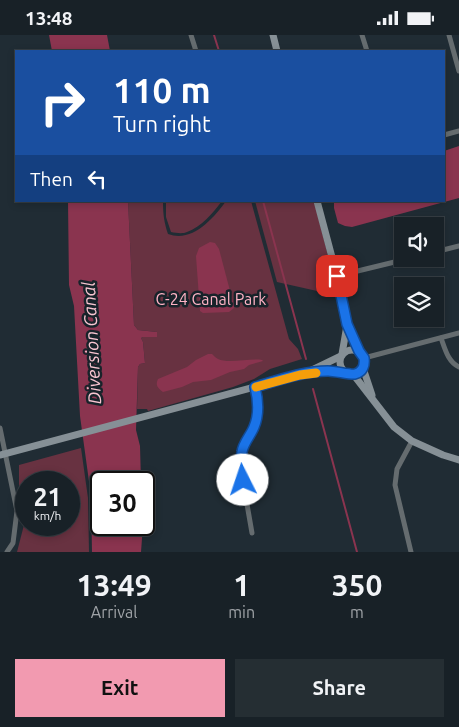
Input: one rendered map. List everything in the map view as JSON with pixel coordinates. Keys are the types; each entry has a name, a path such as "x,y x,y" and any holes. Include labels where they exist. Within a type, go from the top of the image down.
{"street":[{"path":"191,35 196,50"},
{"path":"273,35 277,50"},
{"path":"362,35 367,50"},
{"path":"450,35 459,71"},
{"path":"445,135 459,131"},
{"path":"317,202 337,276 347,324 364,358 363,368 374,400"},
{"path":"444,250 459,246"},
{"path":"337,276 394,262"},
{"path":"345,373 340,367 339,360 347,324"},
{"path":"364,358 459,333"},
{"path":"441,338 449,358 459,367"},
{"path":"302,374 348,350 359,351"},
{"path":"353,375 363,368"},
{"path":"3,454 302,374 328,371 353,375 394,427 412,441 459,460"},
{"path":"252,533 240,464 242,450 255,426 257,417 257,394 255,387"},
{"path":"0,428 3,454 16,511 13,543 7,552"},
{"path":"411,552 395,485 397,469 412,441"}],"green space":[{"name":"C-24 Canal Park","path":"128,202 163,202 164,218 168,234 177,236 185,235 201,228 225,202 251,202 289,339 298,349 302,359 270,369 254,379 233,387 148,411 147,409 137,409 138,367 140,364 145,363 141,338 157,337 157,332 138,330 134,325"},
{"path":"166,202 221,202 202,223 185,233 171,232 166,217"},
{"path":"255,202 314,202 334,282 317,291 277,282"},
{"path":"81,448 88,498 89,552 17,552 21,536 80,536 80,471 19,471 19,465"}],"water":[{"path":"49,35 107,35 110,50 52,50"},
{"path":"459,146 459,198 445,202 445,151"},
{"name":"Diversion Canal","path":"68,202 128,202 134,325 138,330 157,332 157,337 141,338 145,363 140,364 138,367 136,430 140,446 141,471 90,471 90,489 80,416 74,306 69,285"},
{"path":"334,202 444,202 352,227 338,223"},
{"path":"210,242 215,243 219,249 234,306 229,312 203,313 200,311 196,256 199,248"},
{"path":"208,354 212,354 217,359 222,360 263,361 211,380 193,382 163,392 158,387 158,379 187,367"},
{"path":"92,536 142,536 141,552 92,552"}],"waterway":[{"path":"214,35 219,50"},
{"path":"263,202 306,359"},
{"path":"313,389 357,552"}],"slow traffic":[{"path":"256,387 300,375 316,373"}],"route":[{"path":"243,480 240,464 242,450 255,426 257,417 257,394 255,387 302,374 328,371 353,375 363,368 364,358 347,324 337,276"}]}
